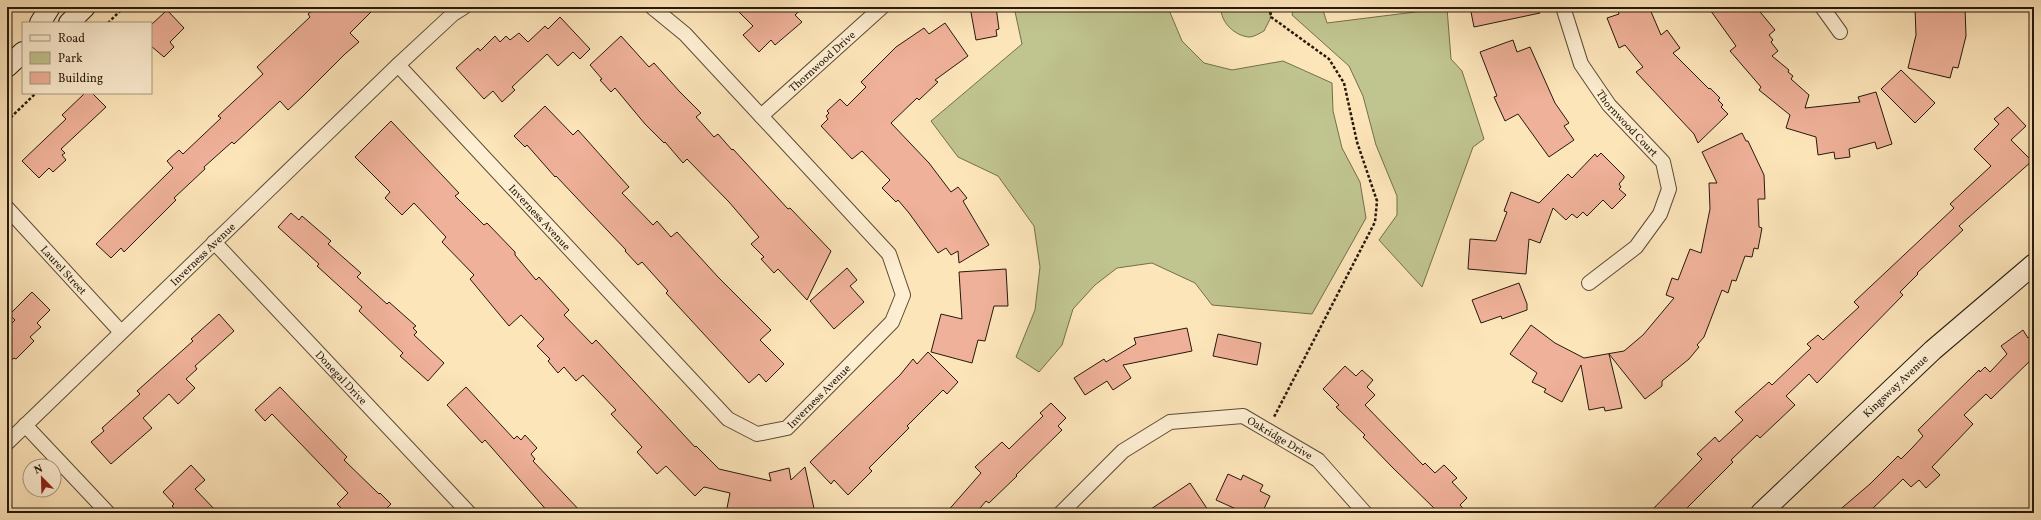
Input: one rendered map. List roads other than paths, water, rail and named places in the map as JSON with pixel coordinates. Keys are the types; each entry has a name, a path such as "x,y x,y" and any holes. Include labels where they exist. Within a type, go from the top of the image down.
{"street":[{"path":"41,22 50,7"},
{"path":"69,22 85,7"},
{"name":"Inverness Avenue","path":"7,443 120,331 398,65 453,14 464,7"},
{"name":"Inverness Avenue","path":"398,65 728,420 757,434 787,428 892,322 903,295 889,254 685,34 652,7"},
{"name":"Thornwood Drive","path":"761,116 882,7"},
{"name":"Thornwood Court","path":"1563,7 1580,64 1609,105 1663,162 1669,189 1660,214 1636,247 1589,283"},
{"path":"1822,7 1840,32"},
{"path":"7,67 22,53"},
{"name":"Laurel Street","path":"7,208 120,331"},
{"name":"Donegal Drive","path":"214,242 469,513"},
{"name":"Kingsway Avenue","path":"1761,513 1933,350 2034,264"},
{"name":"Oakridge Drive","path":"1061,513 1123,451 1170,422 1243,416 1318,460 1365,513"},
{"path":"25,425 108,513"}]}
